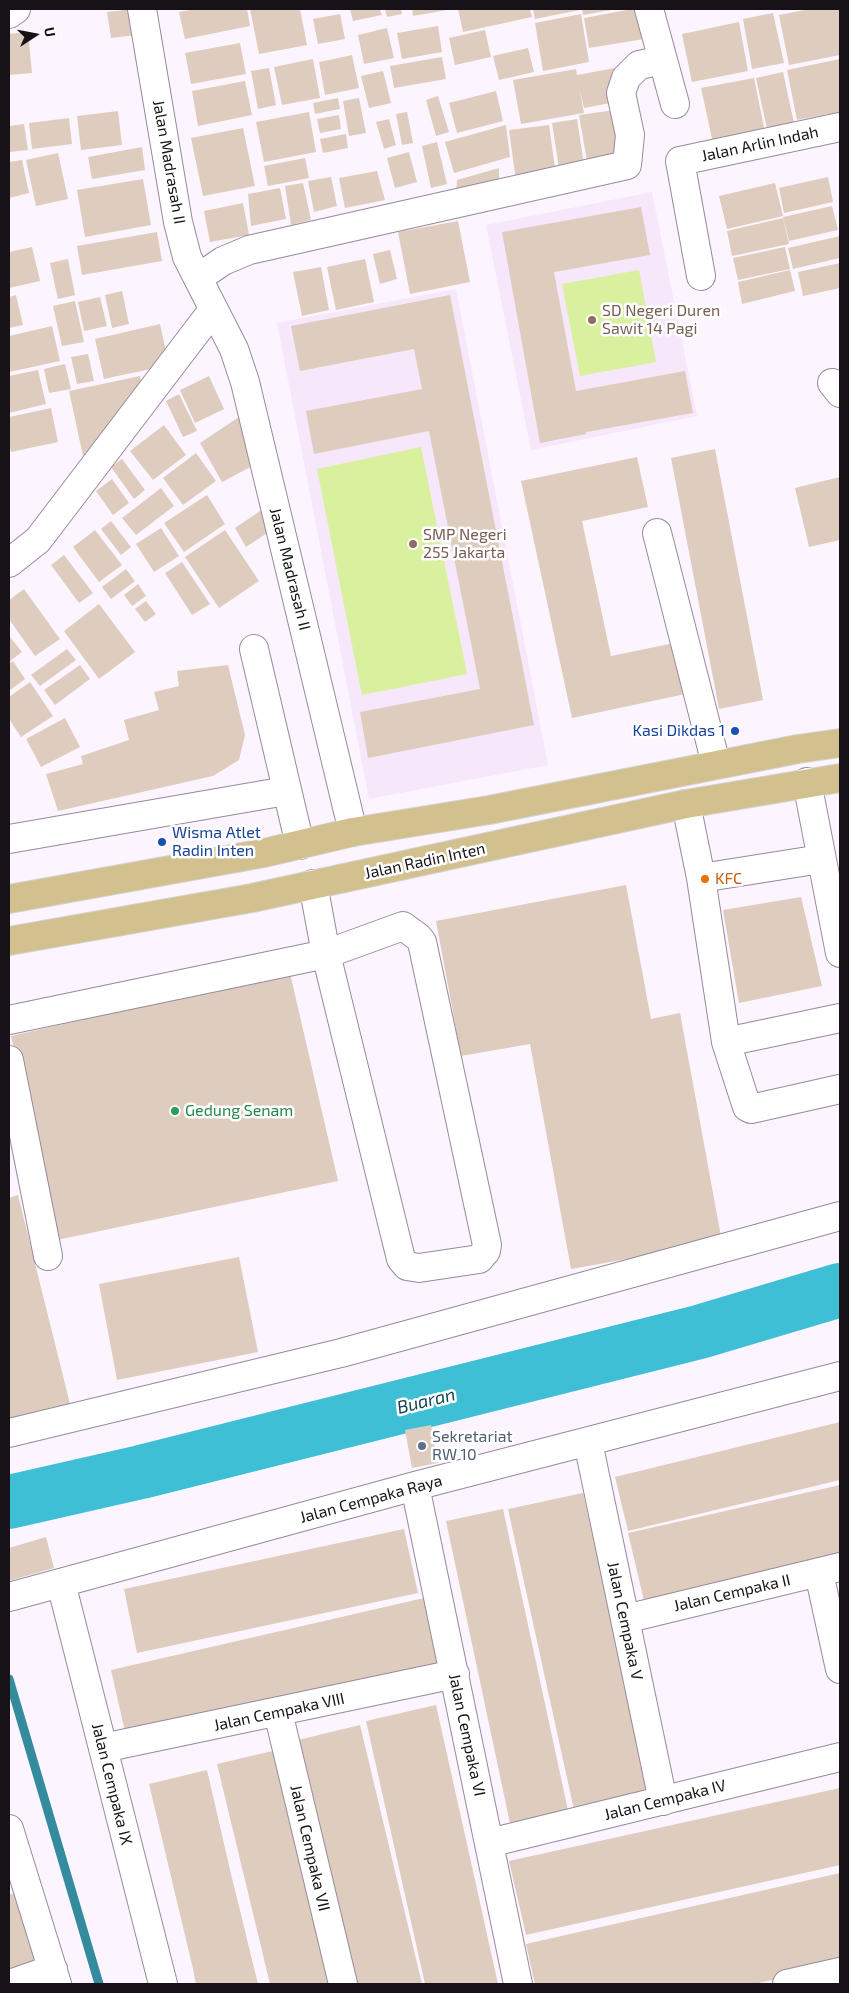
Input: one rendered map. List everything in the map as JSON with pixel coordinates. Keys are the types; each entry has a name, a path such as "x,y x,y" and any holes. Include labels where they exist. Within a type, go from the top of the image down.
{"main road":[{"path":"9,899 300,845 353,832 488,810 798,748 840,743"},
{"name":"Jalan Radin Inten","path":"9,941 252,898 686,804 807,782 840,778"}],"street":[{"path":"9,14 16,9"},
{"name":"Jalan Madrasah II","path":"142,9 178,222 187,257 234,349 245,382 353,832"},
{"path":"656,10 663,60 675,104"},
{"path":"198,278 223,261 249,250 627,165 630,135 622,93 626,78 639,65 663,60"},
{"name":"Jalan Arlin Indah","path":"701,276 680,161 839,134"},
{"path":"9,563 38,540 213,310"},
{"path":"657,533 716,764"},
{"path":"254,650 300,845"},
{"path":"807,782 840,953"},
{"path":"9,839 286,791"},
{"path":"686,804 701,878 726,1042 748,1109 840,1089"},
{"path":"701,878 821,860"},
{"path":"9,1020 326,954 403,926 422,942 487,1245 486,1251 478,1259 419,1268 406,1266 401,1259 326,954 313,884"},
{"path":"726,1042 840,1018"},
{"path":"9,1060 48,1256"},
{"path":"9,1433 341,1353 840,1216"},
{"name":"Jalan Cempaka Raya","path":"14,1596 415,1486 840,1376"},
{"name":"Jalan Cempaka V","path":"588,1442 662,1801"},
{"name":"Jalan Cempaka VI","path":"415,1486 518,1984"},
{"path":"830,1570 840,1669"},
{"name":"Jalan Cempaka II","path":"625,1619 830,1570"},
{"name":"Jalan Cempaka IX","path":"60,1584 163,1984"},
{"name":"Jalan Cempaka VIII","path":"103,1748 455,1674"},
{"name":"Jalan Cempaka VII","path":"278,1712 343,1984"},
{"name":"Jalan Cempaka IV","path":"489,1844 840,1757"},
{"path":"9,1829 55,1977 10,1984"},
{"path":"787,1984 840,1972"}],"shaded area":[{"name":"SD Negeri Duren Sawit 14 Pagi","path":"652,192 697,416 531,450 486,225"},
{"name":"SMP Negeri 255 Jakarta","path":"456,289 548,765 369,799 277,323"}],"green space":[{"path":"639,270 656,362 580,376 562,284"},
{"path":"421,447 467,674 362,695 317,469"}],"building":[{"path":"133,9 136,35 111,38 107,12"},
{"path":"196,9 247,9 250,26 185,39 179,12"},
{"path":"250,9 300,9 307,45 259,54"},
{"path":"350,9 380,9 382,15 353,21"},
{"path":"385,9 401,9 402,14 387,17"},
{"path":"412,9 447,9 447,10 413,16"},
{"path":"458,9 530,9 532,17 463,32"},
{"path":"533,9 580,9 580,10 535,19"},
{"path":"582,9 611,9 611,10 583,15"},
{"path":"639,9 644,39 589,48 584,18"},
{"path":"810,9 840,9 840,55 789,65 779,15"},
{"path":"773,13 784,63 752,69 743,19"},
{"path":"340,14 345,39 318,44 313,19"},
{"path":"581,14 589,62 543,71 535,23"},
{"path":"739,22 748,71 692,82 682,34"},
{"path":"438,26 442,52 402,59 397,33"},
{"path":"387,28 394,58 364,64 358,35"},
{"path":"485,30 491,57 455,65 449,38"},
{"path":"28,32 32,73 9,75 9,34"},
{"path":"240,43 246,74 191,84 185,53"},
{"path":"528,48 534,72 499,80 493,56"},
{"path":"352,55 359,88 325,95 319,62"},
{"path":"442,57 446,79 394,88 390,66"},
{"path":"313,59 320,98 282,105 274,67"},
{"path":"840,59 840,112 797,120 787,70"},
{"path":"269,68 276,105 258,109 251,71"},
{"path":"615,68 621,101 584,108 579,87 584,113 521,124 513,80 576,69 577,75"},
{"path":"383,71 391,103 369,108 361,76"},
{"path":"783,72 794,123 767,129 756,78"},
{"path":"754,78 765,132 713,143 701,88"},
{"path":"245,81 252,115 198,126 192,91"},
{"path":"496,91 503,121 457,133 449,103"},
{"path":"438,96 449,132 436,136 426,100"},
{"path":"338,98 340,109 315,114 313,103"},
{"path":"359,98 366,133 349,136 343,101"},
{"path":"615,110 623,161 588,167 579,115"},
{"path":"118,111 122,145 81,150 77,116"},
{"path":"309,112 316,152 264,162 256,122"},
{"path":"407,112 413,143 402,145 396,114"},
{"path":"339,115 341,129 320,133 317,119"},
{"path":"69,118 72,144 32,149 29,123"},
{"path":"389,119 396,145 384,149 376,122"},
{"path":"577,119 585,171 560,175 552,123"},
{"path":"24,124 28,150 9,152 9,126"},
{"path":"506,125 510,157 454,173 445,142"},
{"path":"549,125 556,175 516,181 509,130"},
{"path":"243,128 255,186 203,196 191,138"},
{"path":"346,134 348,148 323,153 320,139"},
{"path":"437,142 447,184 431,188 422,146"},
{"path":"142,147 145,170 92,179 88,157"},
{"path":"409,152 417,182 395,188 387,158"},
{"path":"58,153 68,199 36,206 26,160"},
{"path":"305,158 309,178 268,186 264,166"},
{"path":"22,160 29,193 9,198 9,162"},
{"path":"499,168 499,183 456,196 457,180"},
{"path":"377,171 385,200 345,208 339,178"},
{"path":"331,177 337,206 314,212 308,181"},
{"path":"828,177 833,202 784,213 779,188"},
{"path":"143,179 151,225 85,237 77,190"},
{"path":"303,183 311,220 291,225 285,186"},
{"path":"775,183 783,216 727,229 719,196"},
{"path":"280,188 286,219 251,226 248,194"},
{"path":"243,203 249,235 210,242 204,211"},
{"path":"832,206 838,230 789,241 783,217"},
{"path":"641,207 650,255 554,272 576,391 685,371 693,413 586,432 586,434 540,443 502,232"},
{"path":"783,218 789,244 732,256 727,231"},
{"path":"458,221 470,282 410,294 398,232"},
{"path":"157,232 162,261 82,275 77,246"},
{"path":"840,236 840,258 793,269 788,248"},
{"path":"32,247 40,281 9,288 9,252"},
{"path":"785,247 790,269 738,280 733,258"},
{"path":"390,250 397,279 380,284 373,254"},
{"path":"68,259 75,295 58,299 50,263"},
{"path":"365,259 374,302 336,310 327,267"},
{"path":"840,263 840,288 803,296 798,272"},
{"path":"321,267 329,310 302,316 293,272"},
{"path":"790,270 795,291 742,304 738,282"},
{"path":"122,291 129,324 112,328 105,295"},
{"path":"16,295 23,325 9,328 9,297"},
{"path":"450,295 534,725 368,758 360,712 480,689 429,431 314,454 306,411 422,389 414,349 300,371 291,326"},
{"path":"100,297 107,326 84,331 78,302"},
{"path":"75,301 84,342 62,346 53,306"},
{"path":"160,324 169,365 104,379 95,339"},
{"path":"52,326 60,361 9,372 9,336"},
{"path":"88,354 94,381 77,384 71,357"},
{"path":"65,364 71,389 49,393 44,369"},
{"path":"38,370 46,404 9,413 9,376"},
{"path":"140,376 144,399 107,445 83,456 69,391"},
{"path":"209,376 224,409 195,423 180,390"},
{"path":"179,394 197,431 183,437 166,401"},
{"path":"51,408 58,442 11,452 9,417"},
{"path":"239,417 262,461 222,482 200,443"},
{"path":"164,425 186,455 153,480 130,451"},
{"path":"715,449 763,700 719,709 671,458"},
{"path":"196,453 216,481 183,505 163,478"},
{"path":"637,457 648,507 582,521 611,656 679,642 690,693 572,718 521,481"},
{"path":"122,459 145,490 134,499 111,467"},
{"path":"840,477 840,540 809,547 795,488"},
{"path":"112,479 129,503 113,515 96,491"},
{"path":"161,488 174,506 136,535 122,518"},
{"path":"207,495 225,524 184,552 164,523"},
{"path":"266,507 278,526 246,547 235,528"},
{"path":"111,521 131,547 121,555 101,529"},
{"path":"161,528 179,556 154,572 136,544"},
{"path":"95,530 122,565 99,582 73,547"},
{"path":"225,530 259,581 219,608 185,557"},
{"path":"64,555 93,593 79,603 51,565"},
{"path":"182,562 210,604 192,615 165,573"},
{"path":"126,569 135,581 111,599 102,587"},
{"path":"138,584 146,596 132,606 124,595"},
{"path":"24,589 60,639 35,656 9,619 9,600"},
{"path":"146,601 156,614 145,622 135,609"},
{"path":"99,604 135,652 99,679 64,631"},
{"path":"9,638 22,652 9,662"},
{"path":"67,649 76,660 40,686 31,675"},
{"path":"13,661 25,679 9,691 9,664"},
{"path":"80,665 90,679 55,705 44,690"},
{"path":"228,665 245,735 239,760 213,776 58,811 46,774 83,764 81,756 129,740 124,720 159,710 154,692 179,686 177,671"},
{"path":"30,682 53,716 21,737 9,719 9,697"},
{"path":"65,718 80,747 41,767 26,739"},
{"path":"626,885 651,1019 680,1013 722,1242 571,1269 530,1044 461,1056 436,921"},
{"path":"801,897 822,986 739,1003 723,910"},
{"name":"Gedung Senam","path":"290,973 338,1181 57,1240 11,1036"},
{"path":"18,1195 71,1408 9,1423 9,1198"},
{"path":"239,1257 258,1352 117,1380 99,1284"},
{"path":"840,1422 840,1480 628,1531 615,1477"},
{"name":"Sekretariat RW 10","path":"431,1425 438,1463 412,1468 405,1430"},
{"path":"840,1485 840,1561 645,1605 628,1533"},
{"path":"583,1493 651,1802 576,1819 508,1509"},
{"path":"503,1509 569,1815 511,1828 446,1521"},
{"path":"404,1529 418,1593 137,1653 124,1589"},
{"path":"46,1537 54,1568 9,1581 9,1548"},
{"path":"424,1598 440,1664 126,1736 111,1670"},
{"path":"436,1705 498,1984 425,1984 366,1721"},
{"path":"360,1725 422,1984 352,1984 294,1741"},
{"path":"277,1750 334,1984 270,1984 217,1764"},
{"path":"207,1770 258,1984 196,1984 149,1784"},
{"path":"840,1788 840,1865 526,1935 509,1861"},
{"path":"840,1873 840,1965 754,1984 535,1984 526,1944"},
{"path":"15,1893 37,1959 9,1969 9,1895"}],"waterway":[{"name":"Buaran","path":"9,1502 141,1472 699,1332 840,1290"},
{"path":"9,1679 99,1984"}],"place":[{"name":"SD Negeri Duren Sawit 14 Pagi","path":"592,320"},
{"name":"SMP Negeri 255 Jakarta","path":"413,544"},
{"name":"Kasi Dikdas 1","path":"735,731"},
{"name":"Wisma Atlet Radin Inten","path":"162,842"},
{"name":"KFC","path":"705,879"},
{"name":"Gedung Senam","path":"175,1111"},
{"name":"Sekretariat RW 10","path":"422,1446"}]}
